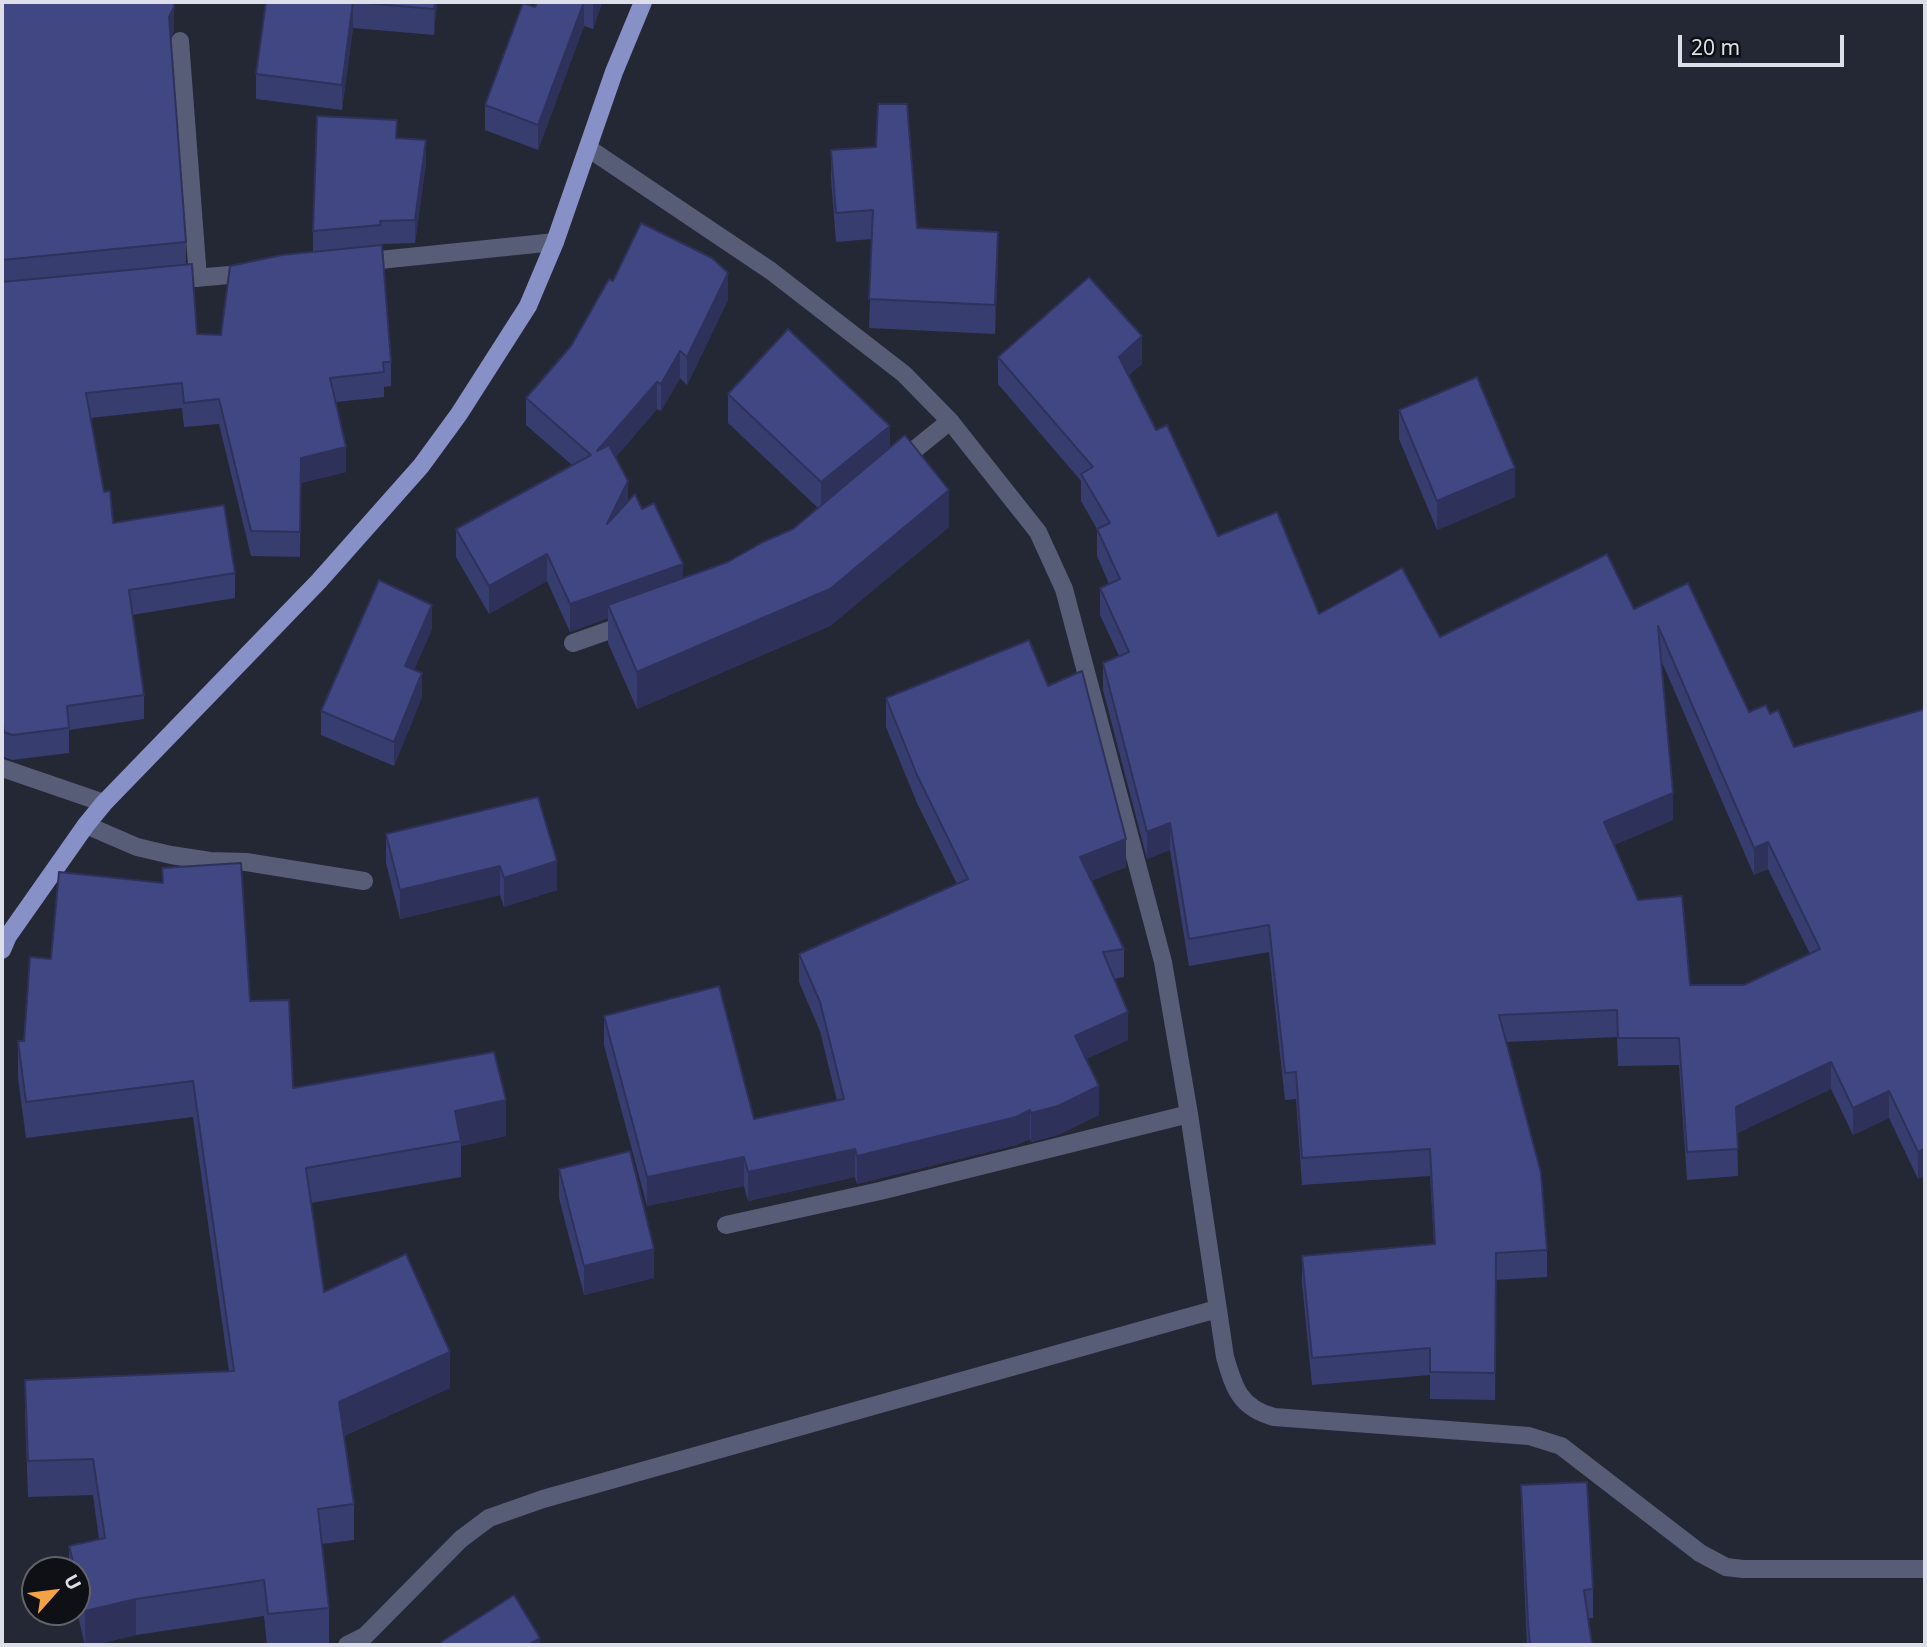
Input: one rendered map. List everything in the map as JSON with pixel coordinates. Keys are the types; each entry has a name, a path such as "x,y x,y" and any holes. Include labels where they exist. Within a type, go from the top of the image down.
{"main road":[{"path":"2,950 8,936 104,803 319,581 421,466 459,414 528,306 555,242 614,72 643,2"}],"street":[{"path":"180,41 198,278"},
{"path":"588,148 771,271 904,374 950,421 1038,532 1064,589 1163,962 1189,1114 1225,1357 1237,1391 1248,1405 1258,1413 1274,1417 1529,1436 1547,1440 1562,1446 1700,1553 1726,1567 1925,1569"},
{"path":"336,265 555,242"},
{"path":"157,281 267,271"},
{"path":"888,471 950,421"},
{"path":"573,643 648,616"},
{"path":"2,768 104,803"},
{"path":"86,825 137,847 171,855 210,861 246,862 364,881"},
{"path":"726,1225 880,1191 1189,1114"},
{"path":"346,1645 365,1636 461,1539 489,1518 543,1499 1217,1309"}],"building":[{"path":"2,2 174,2 169,17 186,242 2,260"},
{"path":"266,2 353,2 342,85 256,74"},
{"path":"353,2 435,2 434,9"},
{"path":"537,2 584,2 538,125 485,105 523,3 535,7"},
{"path":"878,104 907,104 917,228 998,232 995,305 869,299 873,210 836,213 831,150 876,147"},
{"path":"317,116 397,120 396,138 426,140 415,220 380,221 381,225 313,231"},
{"path":"641,223 712,258 728,273 687,357 680,351 661,384 657,382 597,451 609,445 628,481 607,524 635,494 642,509 654,503 683,564 570,604 547,554 489,586 456,529 591,455 526,398 571,346 609,279 613,281"},
{"path":"382,245 391,362 383,362 384,372 330,378 346,447 301,458 300,532 251,531 219,399 184,403 182,383 86,393 104,492 110,491 113,523 224,505 235,573 129,590 144,695 67,706 69,728 12,735 4,732 2,282 192,264 197,334 221,335 230,266 282,255"},
{"path":"1089,277 1142,336 1119,357 1156,430 1167,425 1218,536 1277,512 1319,614 1402,568 1440,637 1607,554 1634,609 1688,583 1749,712 1766,705 1770,714 1778,710 1794,747 1925,709 1925,1148 1918,1152 1889,1091 1853,1108 1831,1062 1736,1107 1738,1149 1687,1152 1679,1038 1618,1038 1617,1010 1499,1015 1541,1173 1547,1250 1496,1253 1495,1373 1430,1372 1430,1348 1312,1358 1302,1256 1435,1244 1430,1149 1302,1158 1296,1072 1285,1073 1269,925 1189,939 1170,823 1147,832 1103,663 1129,652 1100,588 1120,579 1097,529 1110,523 1081,474 1093,467 998,357","holes":["1658,626 1754,848 1768,842 1820,949 1744,985 1690,985 1682,896 1638,900 1604,822 1673,793"]},
{"path":"788,329 890,426 821,482 728,394"},
{"path":"1477,377 1515,468 1437,501 1399,410"},
{"path":"905,435 949,490 830,589 637,672 608,605 728,562 793,529"},
{"path":"379,580 432,605 405,666 422,673 394,742 321,711"},
{"path":"1029,640 1048,686 1082,671 1126,839 1080,857 1124,949 1103,952 1128,1012 1075,1036 1099,1086 1058,1106 1031,1113 1030,1110 1016,1117 857,1156 855,1149 748,1172 744,1157 647,1177 604,1016 719,986 754,1119 844,1099 820,1002 799,954 968,879 917,775 886,698"},
{"path":"538,797 557,861 504,878 500,866 400,890 386,834"},
{"path":"241,863 250,1001 289,1000 293,1088 494,1052 506,1100 455,1111 461,1141 306,1168 324,1292 406,1254 450,1352 339,1402 354,1504 318,1509 329,1608 268,1614 264,1580 136,1599 91,1610 91,1556 72,1556 69,1546 105,1538 93,1459 28,1461 25,1380 234,1371 193,1081 26,1102 18,1041 24,1041 30,957 51,959 59,872 163,883 162,868"},
{"path":"630,1151 654,1249 584,1266 559,1169"},
{"path":"1587,1482 1593,1589 1584,1590 1592,1645 1530,1645 1521,1485"},
{"path":"514,1595 540,1638 528,1645 443,1645 441,1642"}]}
